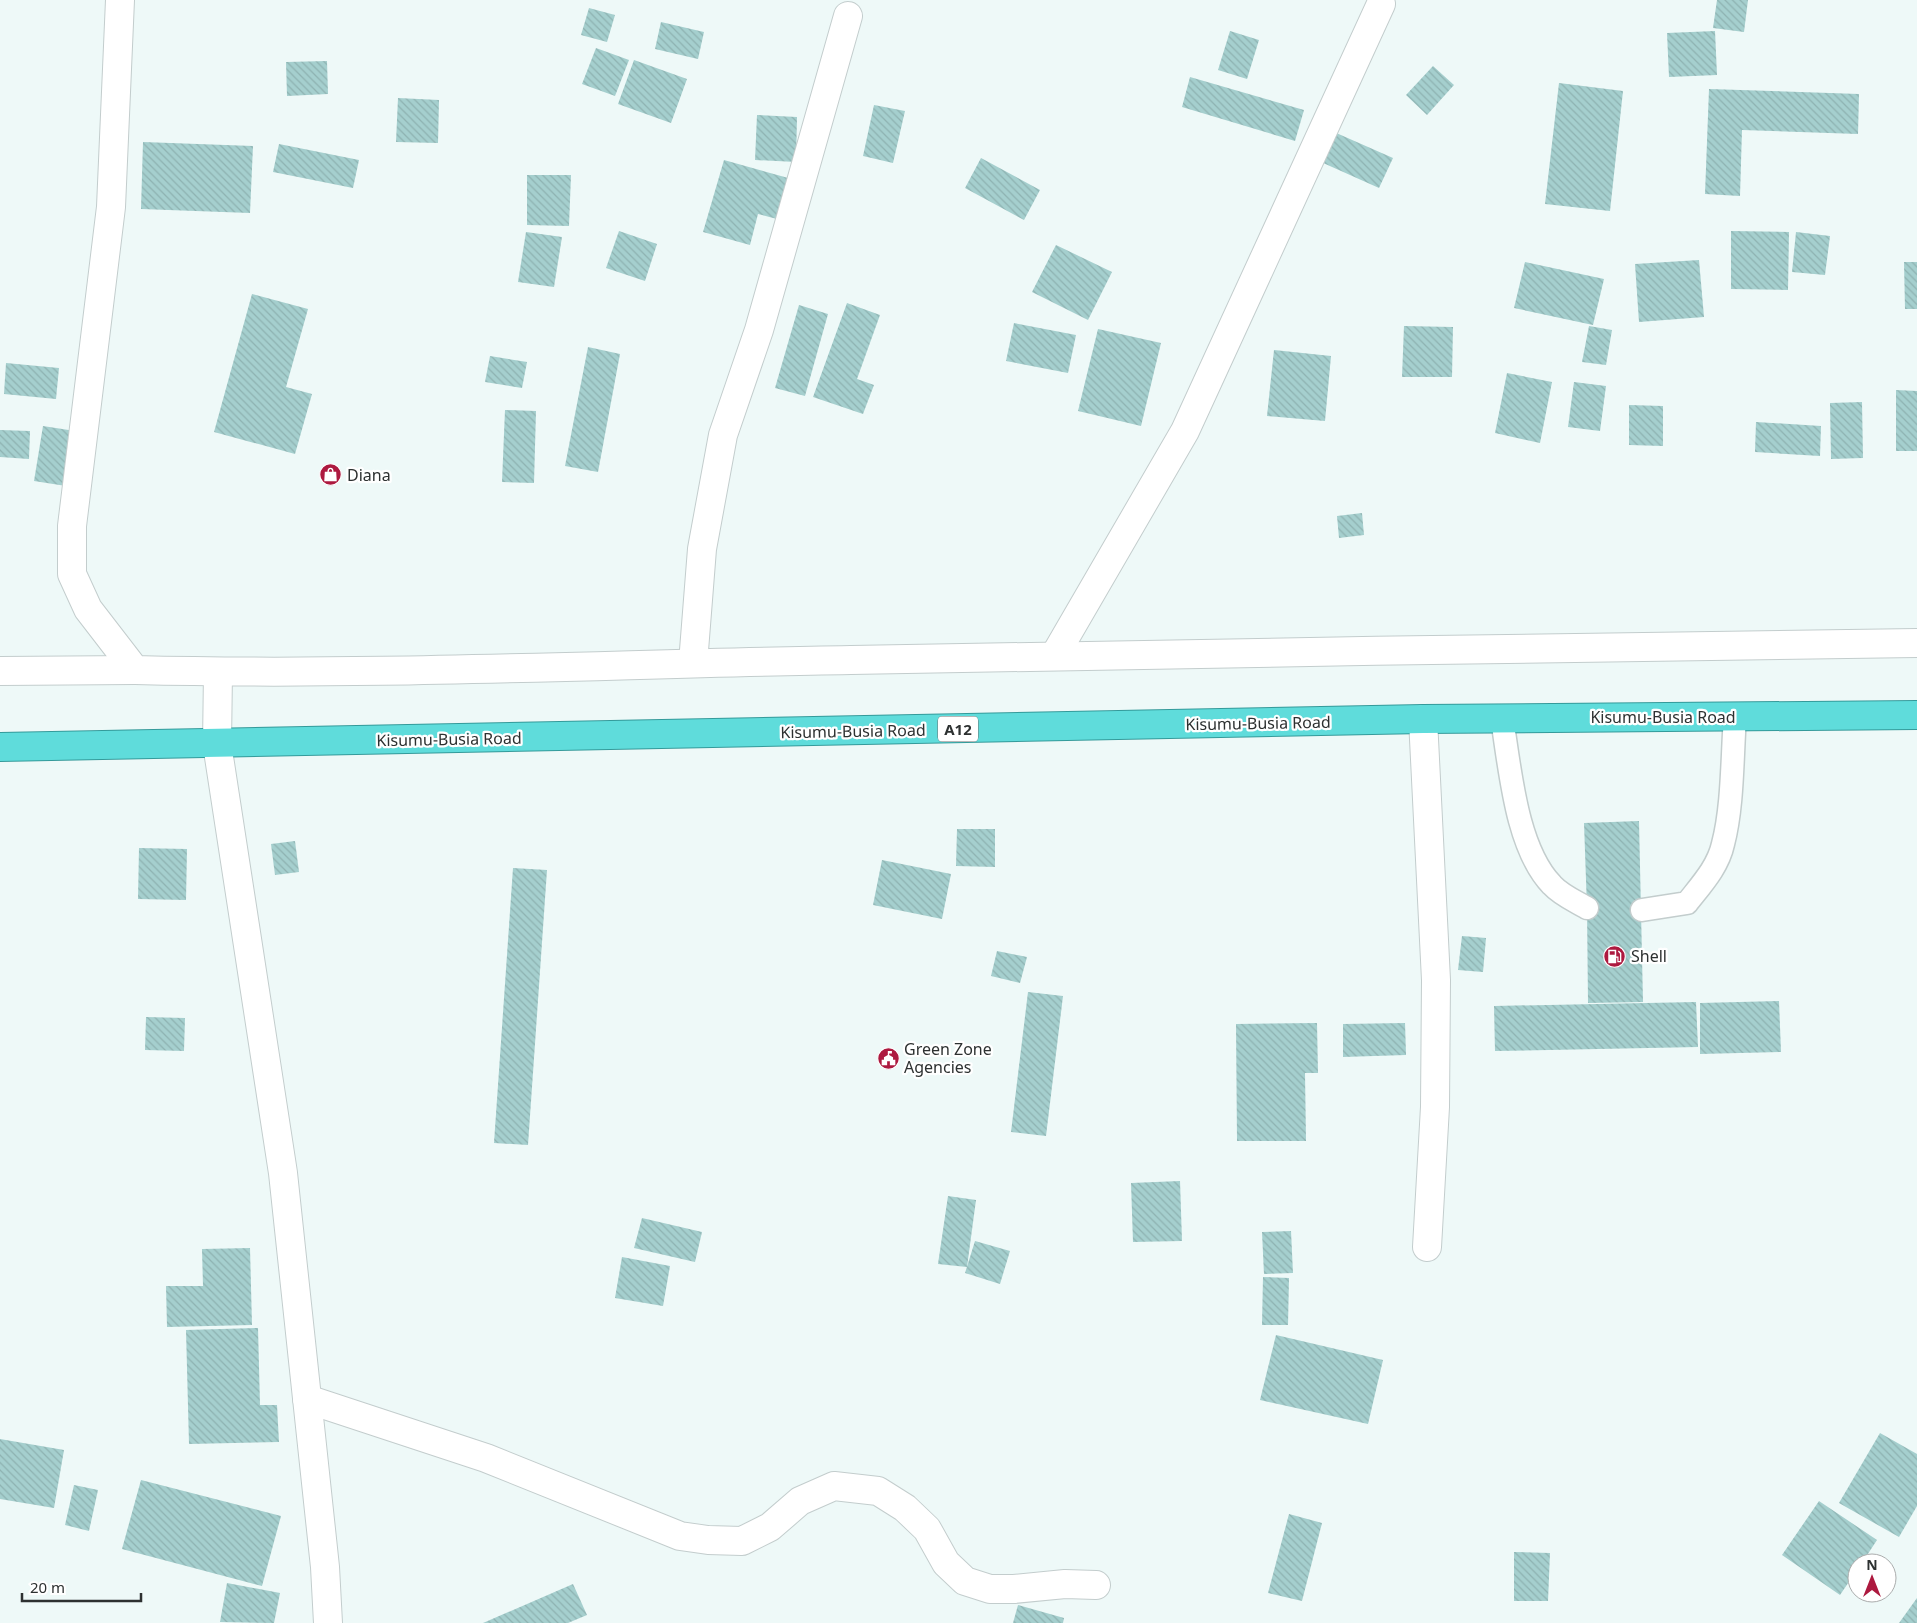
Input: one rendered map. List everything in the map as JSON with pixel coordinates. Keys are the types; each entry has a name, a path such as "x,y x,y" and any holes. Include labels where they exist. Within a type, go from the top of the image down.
{"highway":[{"name":"Kisumu-Busia Road","path":"0,747 1424,720 1917,715"}],"street":[{"path":"120,0 111,207 72,526 72,574 88,609 135,670"},
{"path":"1055,656 1186,432 1381,4"},
{"path":"693,663 702,549 723,435 759,330 848,16"},
{"path":"0,671 135,670 218,672 434,670 1055,656 1917,643"},
{"path":"218,672 217,744 283,1173 325,1567 328,1623"},
{"path":"1424,720 1436,980 1435,1107 1427,1247"},
{"path":"307,1399 486,1458 680,1536 708,1540 742,1541 770,1527 800,1501 834,1486 843,1487 878,1492 905,1508 927,1529 946,1563 964,1581 990,1589 1014,1590 1065,1584 1096,1585"}],"lane":[{"path":"1642,910 1686,903 1711,872 1723,846 1729,810 1734,717"},
{"path":"1502,719 1520,824 1537,864 1552,885 1569,898 1587,908"}],"building":[{"path":"1717,0 1748,0 1744,32 1713,28"},
{"path":"589,8 615,15 607,42 581,35"},
{"path":"661,22 704,32 698,59 655,49"},
{"path":"1230,31 1259,40 1247,79 1218,70"},
{"path":"1715,31 1717,75 1669,77 1667,33"},
{"path":"596,48 629,60 615,96 582,84"},
{"path":"634,60 687,79 671,123 618,104"},
{"path":"327,61 328,94 287,96 286,62"},
{"path":"1433,66 1454,85 1427,115 1406,95"},
{"path":"1190,77 1304,110 1295,141 1182,107"},
{"path":"1559,83 1623,91 1610,211 1545,204"},
{"path":"1709,89 1859,94 1858,134 1742,130 1740,196 1705,194"},
{"path":"398,98 439,100 438,143 396,142"},
{"path":"874,105 905,111 893,163 863,156"},
{"path":"757,115 797,117 796,162 755,160"},
{"path":"1334,132 1393,158 1379,188 1321,162"},
{"path":"143,142 253,146 250,213 141,209"},
{"path":"279,144 359,160 353,188 273,172"},
{"path":"981,158 1040,190 1024,220 965,188"},
{"path":"724,160 799,181 788,222 758,214 750,245 703,232"},
{"path":"527,175 571,175 569,226 527,225"},
{"path":"619,231 657,244 645,281 606,268"},
{"path":"1731,231 1789,232 1788,290 1731,289"},
{"path":"526,232 562,237 554,287 518,282"},
{"path":"1796,232 1830,236 1825,275 1792,272"},
{"path":"1056,245 1112,272 1088,320 1032,292"},
{"path":"1699,260 1704,317 1639,322 1635,264"},
{"path":"1525,262 1604,279 1593,325 1514,308"},
{"path":"1904,262 1917,262 1917,309 1905,309"},
{"path":"252,294 308,309 286,387 312,394 295,454 214,432"},
{"path":"847,303 880,315 857,379 874,385 863,414 813,397"},
{"path":"799,305 828,314 805,396 775,388"},
{"path":"1014,323 1076,335 1068,373 1006,361"},
{"path":"1404,326 1453,327 1452,377 1402,377"},
{"path":"1589,326 1612,330 1606,365 1582,362"},
{"path":"1098,329 1161,343 1141,426 1078,411"},
{"path":"588,347 620,354 598,472 565,466"},
{"path":"1274,350 1331,356 1325,421 1267,416"},
{"path":"490,356 527,362 522,388 485,382"},
{"path":"6,363 59,368 56,399 4,394"},
{"path":"1507,373 1552,382 1540,443 1495,433"},
{"path":"1574,382 1606,386 1600,431 1568,427"},
{"path":"1896,390 1917,391 1917,451 1896,451"},
{"path":"1862,402 1863,458 1831,459 1830,403"},
{"path":"1629,405 1663,406 1663,446 1629,445"},
{"path":"505,410 536,411 534,483 502,482"},
{"path":"1756,422 1821,426 1820,456 1755,452"},
{"path":"43,426 75,431 66,486 34,481"},
{"path":"0,430 30,431 29,459 0,457"},
{"path":"1362,513 1364,535 1339,538 1337,516"},
{"name":"Shell","path":"1639,821 1643,1002 1588,1003 1584,823"},
{"path":"957,829 995,829 995,867 956,866"},
{"path":"295,841 299,872 275,875 271,844"},
{"path":"139,848 187,849 186,900 138,899"},
{"path":"882,860 951,874 942,919 873,905"},
{"path":"513,868 547,870 528,1145 494,1143"},
{"path":"1462,936 1486,938 1483,972 1458,970"},
{"path":"997,951 1027,957 1020,983 991,976"},
{"path":"1028,992 1063,996 1046,1136 1011,1132"},
{"path":"1779,1001 1781,1052 1700,1054 1700,1003"},
{"path":"1696,1002 1698,1047 1495,1051 1494,1006"},
{"path":"146,1017 185,1018 184,1051 145,1050"},
{"path":"1317,1023 1318,1073 1305,1073 1306,1141 1237,1141 1236,1024"},
{"path":"1405,1023 1406,1055 1343,1057 1343,1024"},
{"path":"1180,1181 1182,1241 1133,1242 1131,1183"},
{"path":"948,1196 976,1200 967,1267 938,1264"},
{"path":"642,1218 702,1232 695,1262 634,1248"},
{"path":"1291,1231 1293,1273 1264,1274 1262,1232"},
{"path":"975,1241 1010,1251 1000,1284 965,1273"},
{"path":"250,1248 252,1325 167,1327 166,1286 203,1286 202,1249"},
{"path":"622,1257 670,1266 663,1306 615,1298"},
{"path":"1263,1277 1289,1278 1288,1325 1262,1325"},
{"path":"258,1328 260,1405 277,1405 279,1442 189,1444 186,1330"},
{"path":"1276,1335 1383,1360 1368,1424 1260,1400"},
{"path":"1880,1433 1917,1454 1917,1506 1899,1537 1839,1503"},
{"path":"0,1439 64,1450 54,1508 0,1499"},
{"path":"141,1480 281,1516 262,1586 122,1549"},
{"path":"74,1485 98,1490 89,1531 65,1525"},
{"path":"1819,1501 1877,1540 1869,1553 1847,1553 1847,1585 1840,1595 1782,1555"},
{"path":"1289,1514 1322,1523 1302,1601 1268,1593"},
{"path":"1514,1552 1550,1553 1548,1601 1514,1601"},
{"path":"227,1583 280,1593 274,1623 220,1622"},
{"path":"573,1584 587,1615 568,1623 483,1623"},
{"path":"1917,1598 1917,1623 1899,1623"},
{"path":"1018,1605 1064,1618 1063,1623 1013,1623"}],"place":[{"name":"Diana","path":"331,475"},
{"name":"Shell","path":"1615,956"},
{"name":"Green Zone Agencies","path":"888,1058"}]}
